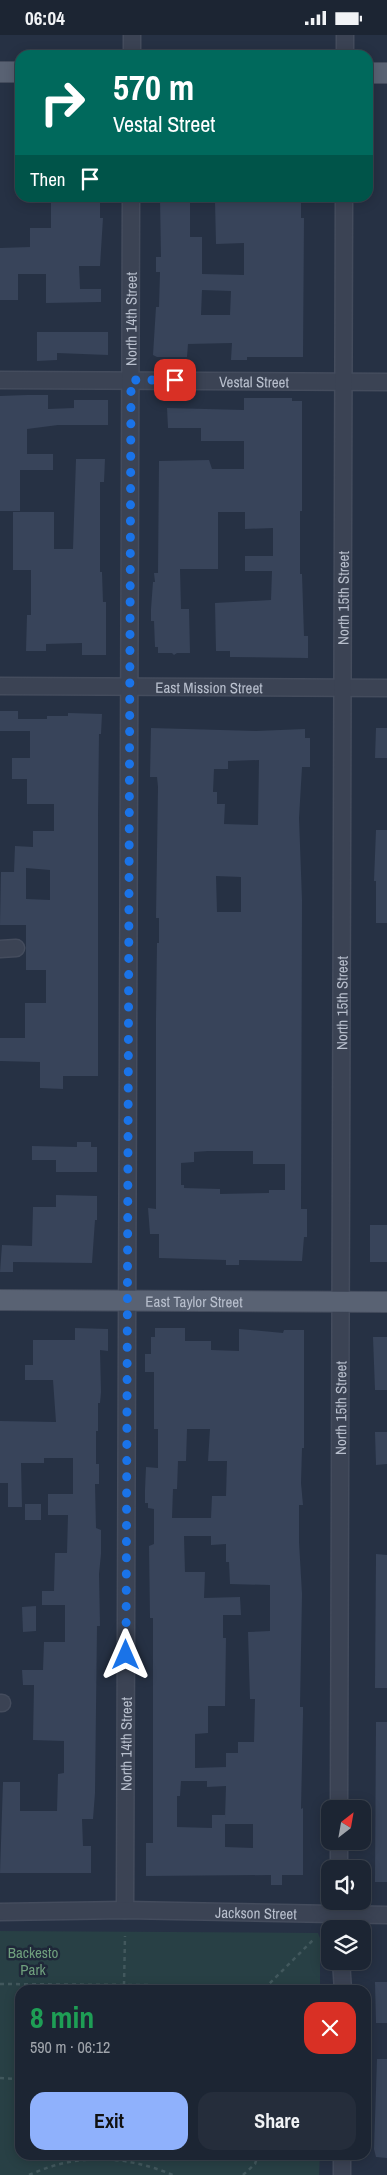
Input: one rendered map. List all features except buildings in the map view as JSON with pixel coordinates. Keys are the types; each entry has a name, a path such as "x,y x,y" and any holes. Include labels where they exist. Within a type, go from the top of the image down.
{"main road":[{"path":"0,72 15,72"},
{"path":"373,73 387,73"},
{"name":"East Taylor Street","path":"0,1300 127,1299 387,1302"}],"street":[{"path":"132,35 132,50"},
{"path":"345,35 345,50"},
{"name":"North 14th Street","path":"125,1910 131,687 131,202"},
{"name":"North 15th Street","path":"339,1800 344,202"},
{"name":"Vestal Street","path":"0,380 387,382"},
{"name":"East Mission Street","path":"0,686 387,688"},
{"name":"Jackson Street","path":"0,1912 125,1910 387,1915"},
{"path":"342,1970 343,1985"},
{"path":"342,2160 342,2175"}],"path":[{"path":"0,1984 124,1985 125,1936"},
{"path":"268,1985 314,1939"},
{"path":"0,2078 15,2079"},
{"path":"29,2175 46,2167 74,2160 122,2160 150,2165 173,2175"},
{"path":"243,2175 255,2164 256,2160"}],"green space":[{"name":"Backesto Park","path":"0,1931 318,1933 320,1938 320,1985 15,1985 15,2160 320,2160 319,2175 0,2175"}],"route":[{"path":"126,1655 131,380 175,380"}]}
